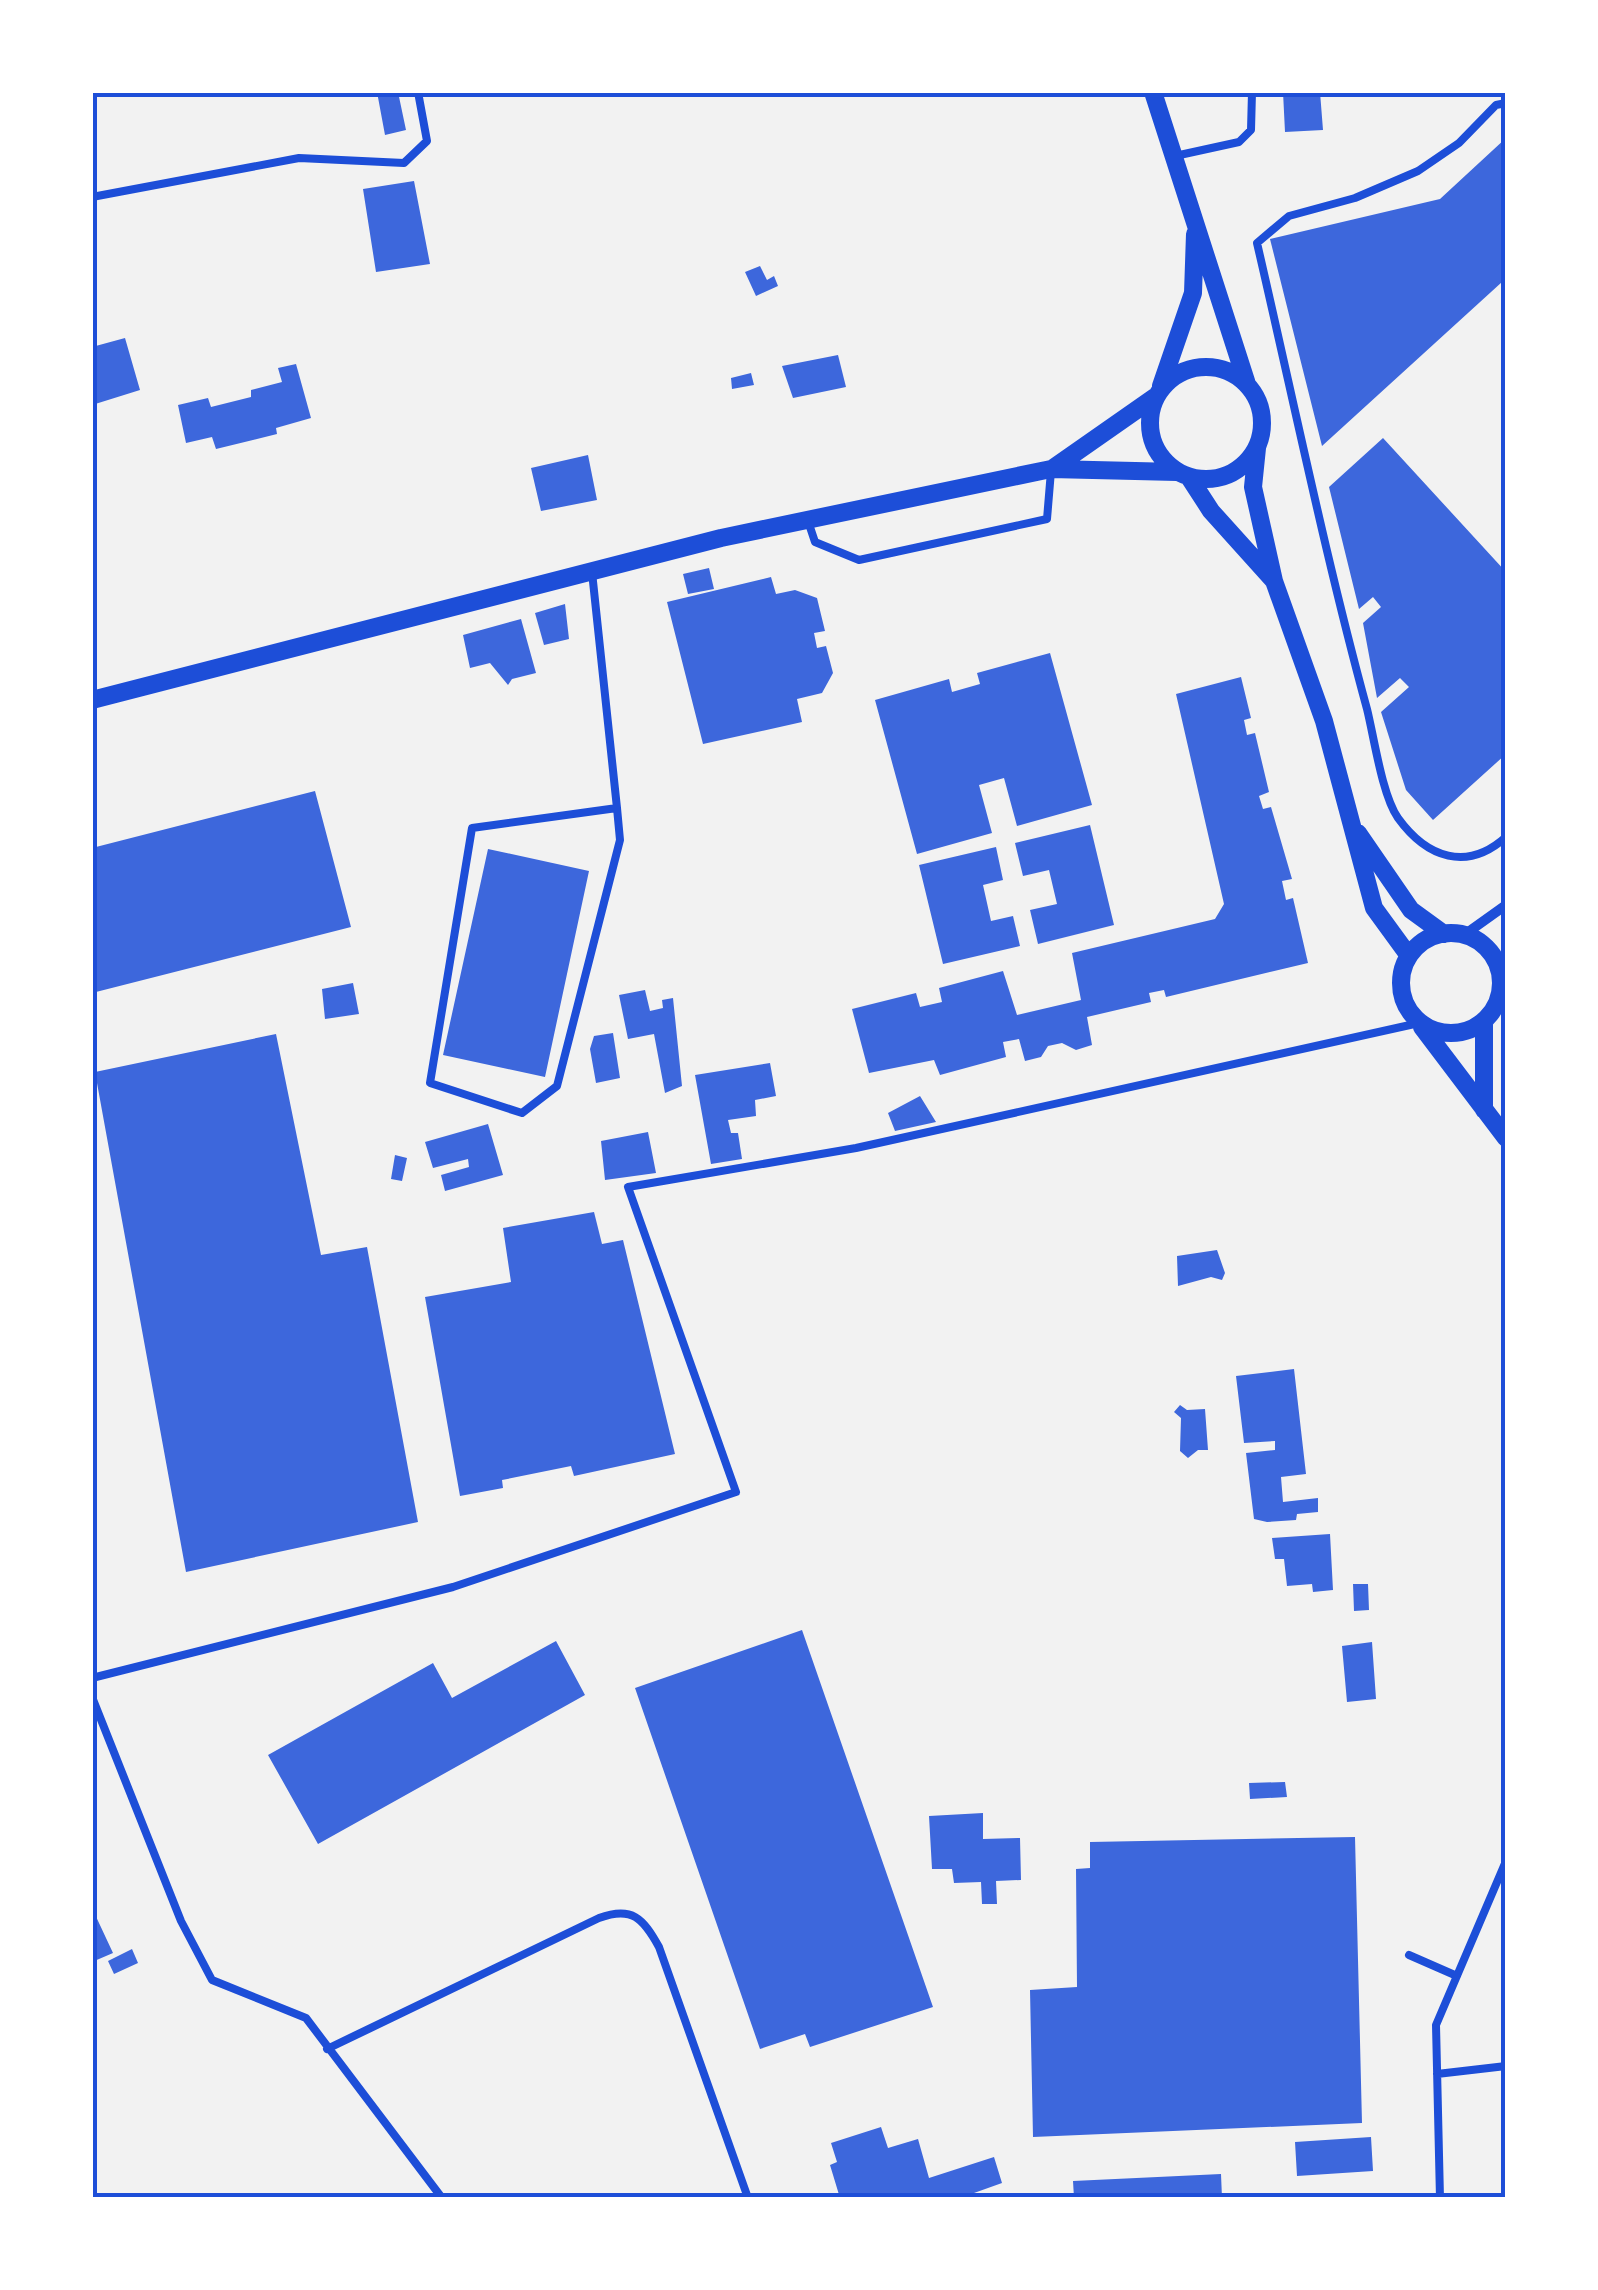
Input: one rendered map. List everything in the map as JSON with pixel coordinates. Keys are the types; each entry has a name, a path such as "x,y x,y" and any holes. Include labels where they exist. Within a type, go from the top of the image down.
{"street":[{"path":"1153,92 1247,384 1262,415 1253,486 1274,581 1324,721 1374,908 1408,956"},
{"path":"1195,229 1193,293 1150,414 1154,448 1183,475 1274,581"},
{"path":"1051,469 1158,392 1200,367 1216,368 1247,384"},
{"path":"92,700 592,568 808,521 1051,469 1220,478 1236,472 1257,448"},
{"path":"1355,829 1411,910 1444,934"},
{"path":"1464,935 1506,906"},
{"path":"1484,1110 1484,1022 1500,993 1502,959 1464,935 1444,934 1418,945 1408,956 1402,969 1402,999 1484,1110 1506,1138"},
{"path":"1419,1023 1452,1034 1484,1022"}],"lane":[{"path":"92,196 299,158 404,163 426,141 418,92"},
{"path":"1175,156 1239,142 1251,130 1252,92"},
{"path":"1506,104 1496,105 1459,143 1418,171 1355,198 1289,216 1257,243 1360,683 1395,814 1422,847 1452,857 1488,853 1506,836"},
{"path":"808,521 815,542 858,560 878,556 1047,519 1051,469"},
{"path":"592,568 617,808 620,840 557,1086 522,1113 430,1083 472,828 617,808"},
{"path":"92,1678 453,1586 736,1492 628,1187 856,1148 1419,1023"},
{"path":"92,1697 181,1921 212,1980 306,2018 442,2198"},
{"path":"1440,2198 1436,2025 1506,1861"},
{"path":"326,2049 599,1918 621,1910 639,1916 659,1947 748,2198"},
{"path":"1409,1955 1457,1976"},
{"path":"1437,2074 1506,2066"}],"building":[{"path":"377,92 398,92 406,130 385,135"},
{"path":"1283,92 1320,92 1323,130 1285,132"},
{"path":"1506,138 1506,286 1502,282 1322,446 1270,239 1440,199"},
{"path":"414,181 430,264 376,272 363,189"},
{"path":"760,266 767,280 774,276 778,286 756,296 745,272"},
{"path":"125,338 140,390 92,405 92,347"},
{"path":"838,355 846,387 793,398 782,366"},
{"path":"296,364 311,418 276,428 277,434 216,449 212,437 186,443 178,405 208,398 211,407 251,397 251,390 282,382 278,368"},
{"path":"751,373 754,385 732,389 731,378"},
{"path":"1383,438 1506,572 1506,754 1433,820 1406,790 1381,712 1409,687 1400,678 1377,698 1363,623 1381,607 1373,597 1359,609 1329,487"},
{"path":"588,455 597,500 541,511 531,468"},
{"path":"709,568 714,589 688,594 683,574"},
{"path":"771,577 776,594 795,590 817,598 825,631 814,633 817,648 826,646 833,673 822,693 797,699 802,722 703,744 667,602"},
{"path":"565,604 569,639 544,645 535,613"},
{"path":"521,619 536,673 512,679 508,685 490,663 470,668 463,635"},
{"path":"1050,653 1092,805 1017,826 1004,778 979,785 992,833 917,854 875,700 949,679 952,692 980,684 977,673"},
{"path":"1241,677 1251,718 1244,720 1247,735 1255,733 1269,792 1259,796 1263,809 1271,807 1292,879 1282,881 1286,900 1293,898 1308,963 1166,997 1164,990 1149,993 1151,1002 1087,1017 1092,1045 1076,1050 1062,1043 1048,1046 1041,1057 1025,1061 1019,1039 1003,1042 1006,1057 940,1075 934,1060 869,1073 852,1009 916,993 920,1007 942,1002 939,988 1003,971 1017,1015 1081,1000 1072,953 1215,919 1224,904 1176,694"},
{"path":"315,791 351,927 92,993 92,848"},
{"path":"1090,825 1114,925 1038,944 1030,910 1057,904 1049,870 1023,876 1015,843"},
{"path":"996,847 1003,880 983,885 991,921 1013,916 1020,946 943,964 919,865"},
{"path":"488,849 589,871 545,1077 443,1055"},
{"path":"353,983 359,1014 325,1019 322,989"},
{"path":"645,990 650,1011 663,1008 662,1000 673,998 682,1086 665,1093 654,1034 628,1039 619,995"},
{"path":"613,1033 620,1078 596,1083 590,1049 594,1036"},
{"path":"276,1034 321,1255 367,1247 418,1522 186,1572 95,1072"},
{"path":"770,1063 776,1096 755,1100 756,1116 728,1120 731,1133 738,1133 742,1159 711,1164 695,1075"},
{"path":"920,1096 936,1122 895,1131 888,1113"},
{"path":"488,1124 503,1175 445,1191 441,1175 469,1167 468,1159 433,1168 425,1142"},
{"path":"648,1132 656,1173 605,1180 601,1141"},
{"path":"395,1155 407,1158 402,1181 391,1179"},
{"path":"594,1212 602,1244 623,1240 675,1454 574,1476 571,1466 502,1480 503,1488 460,1496 425,1297 511,1282 503,1228"},
{"path":"1217,1250 1225,1273 1222,1280 1211,1277 1178,1286 1177,1256"},
{"path":"1294,1369 1306,1474 1281,1477 1283,1502 1318,1498 1318,1512 1297,1514 1296,1520 1267,1522 1254,1519 1246,1453 1275,1450 1275,1441 1244,1443 1236,1376"},
{"path":"1180,1405 1187,1410 1205,1409 1208,1450 1198,1450 1188,1458 1180,1451 1181,1418 1174,1412"},
{"path":"1330,1534 1333,1590 1313,1592 1312,1584 1287,1586 1284,1559 1275,1559 1272,1538"},
{"path":"1353,1584 1368,1584 1369,1610 1354,1611"},
{"path":"802,1630 933,2007 810,2047 805,2034 760,2049 635,1688"},
{"path":"556,1641 585,1695 318,1844 268,1755 433,1663 452,1698"},
{"path":"1372,1642 1376,1699 1347,1702 1342,1646"},
{"path":"1285,1782 1287,1797 1250,1799 1249,1783"},
{"path":"983,1813 983,1839 1020,1838 1021,1880 996,1881 997,1904 982,1904 981,1882 954,1883 952,1869 932,1869 929,1816"},
{"path":"1355,1837 1362,2123 1033,2137 1030,1990 1077,1987 1076,1869 1090,1868 1090,1842"},
{"path":"92,1908 113,1953 92,1962"},
{"path":"132,1949 138,1963 114,1974 108,1961"},
{"path":"881,2127 888,2148 918,2139 929,2178 994,2157 1002,2183 960,2198 840,2198 830,2165 837,2162 831,2143"},
{"path":"1371,2137 1373,2171 1297,2176 1295,2142"},
{"path":"1221,2174 1222,2198 1074,2198 1073,2181"}]}
